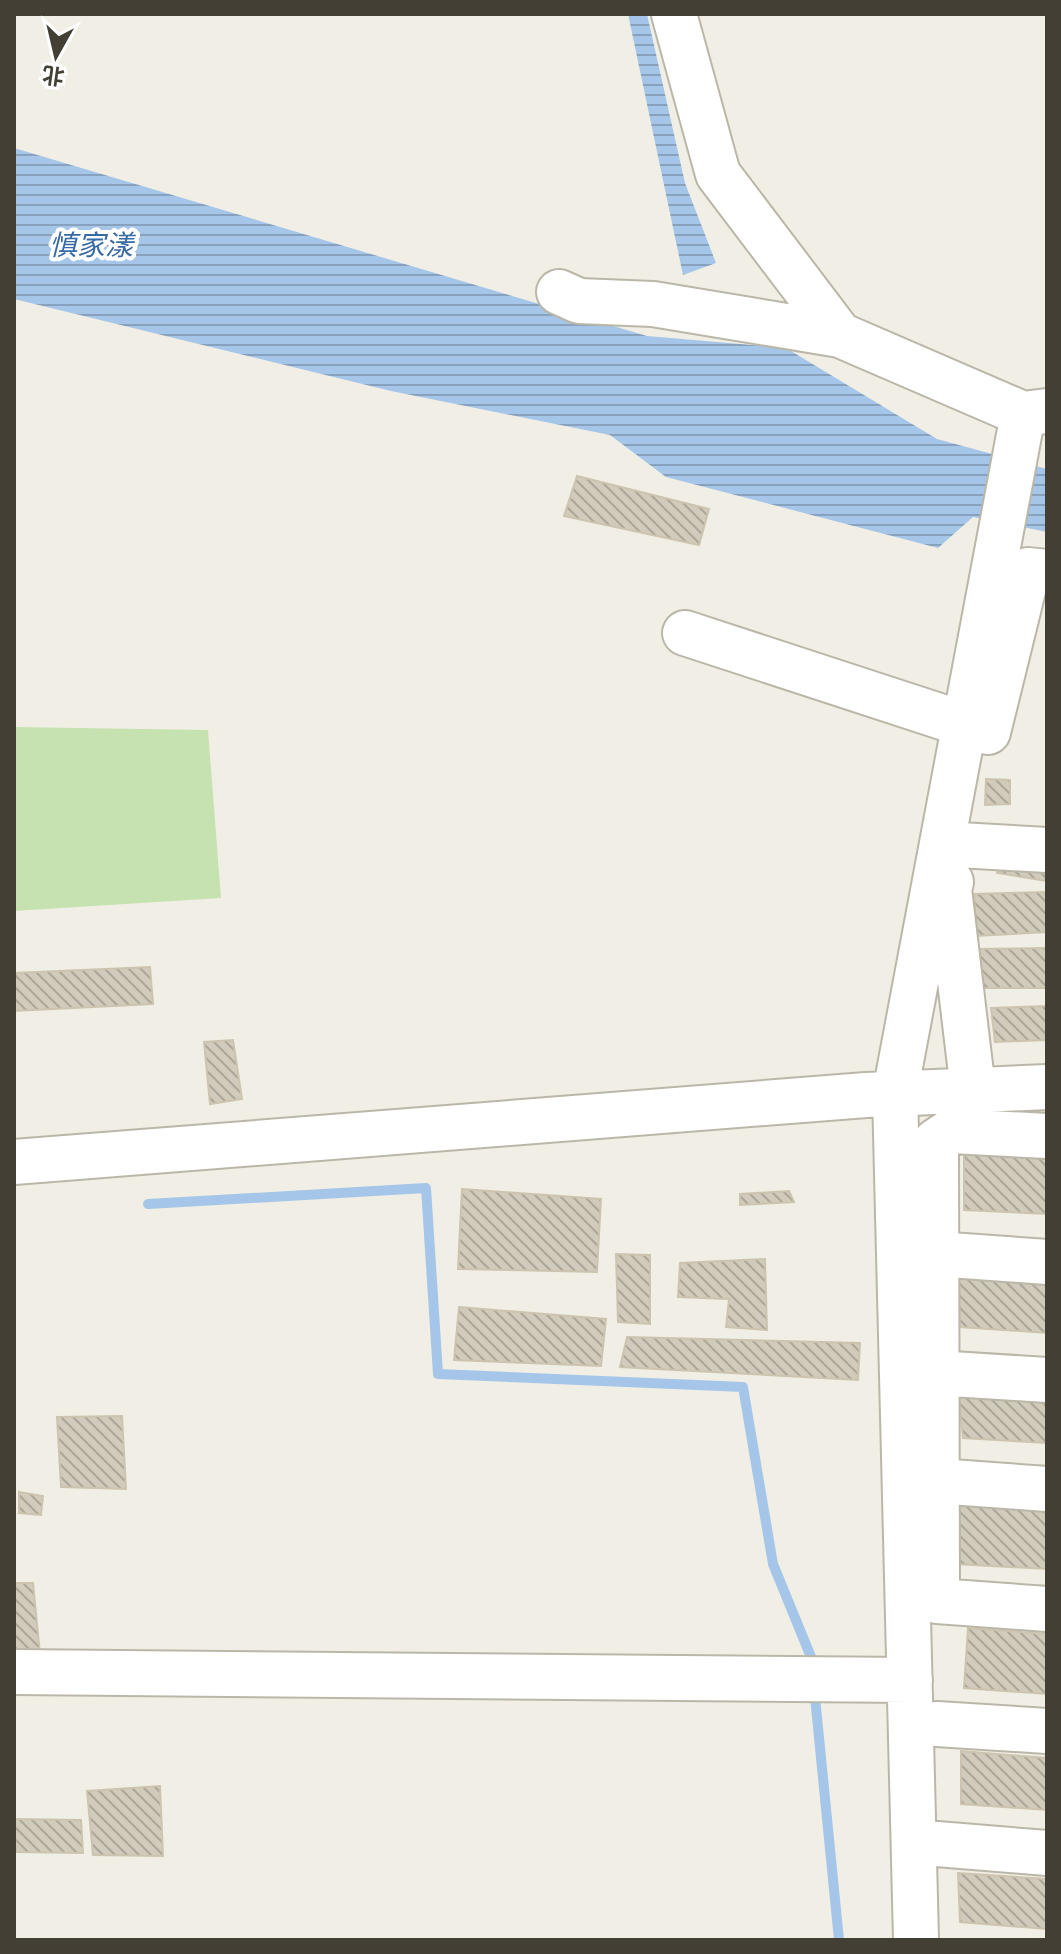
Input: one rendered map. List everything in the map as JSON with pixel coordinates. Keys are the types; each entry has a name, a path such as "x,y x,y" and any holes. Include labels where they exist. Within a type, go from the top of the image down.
{"street":[{"path":"674,14 718,174 840,335"},
{"path":"559,292 579,301 653,304 840,335 1035,413 976,728 895,1093 916,1940"},
{"path":"976,728 1028,570 1047,572"},
{"path":"685,633 976,728"},
{"path":"951,844 1047,850"},
{"path":"951,844 949,889 973,1090"},
{"path":"14,1162 895,1093 1047,1087"},
{"path":"938,1940 936,1141 951,1131 1047,1136"},
{"path":"936,1254 1047,1262"},
{"path":"936,1373 1047,1380"},
{"path":"937,1481 1047,1489"},
{"path":"937,1601 1047,1609"},
{"path":"14,1672 910,1680"},
{"path":"937,1724 1047,1731"},
{"path":"937,1844 1047,1853"}],"green space":[{"path":"14,727 208,730 221,898 14,911"}],"water":[{"path":"628,14 647,14 685,183 716,263 683,275"},
{"name":"慎家漾","path":"14,148 647,336 786,348 937,439 1047,469 1047,532 973,517 938,548 666,477 610,435 391,391 14,299"}],"building":[{"path":"577,476 709,509 699,545 564,516"},
{"path":"986,779 1010,780 1010,804 985,805"},
{"path":"998,853 1047,859 1047,881 997,873"},
{"path":"1047,892 1047,932 976,936 974,894"},
{"path":"1047,948 1047,988 974,988 971,949"},
{"path":"150,967 153,1004 14,1011 14,973"},
{"path":"1047,1006 1047,1040 995,1042 991,1008"},
{"path":"233,1040 242,1099 210,1104 204,1042"},
{"path":"964,1150 1047,1155 1047,1214 964,1210"},
{"path":"462,1189 601,1199 597,1272 458,1269"},
{"path":"789,1191 794,1202 740,1205 740,1194"},
{"path":"616,1254 650,1255 650,1324 618,1322"},
{"path":"765,1259 767,1330 726,1327 729,1299 678,1297 680,1263"},
{"path":"958,1273 1047,1280 1047,1333 960,1327"},
{"path":"459,1307 606,1319 601,1366 454,1360"},
{"path":"627,1337 860,1343 858,1380 620,1367"},
{"path":"958,1390 1047,1396 1047,1443 963,1438"},
{"path":"122,1416 126,1489 61,1487 57,1417"},
{"path":"19,1492 43,1496 41,1515 19,1513"},
{"path":"957,1505 1047,1511 1047,1569 956,1564"},
{"path":"14,1583 33,1583 40,1654 14,1653"},
{"path":"968,1628 1047,1634 1047,1694 964,1688"},
{"path":"961,1751 1047,1758 1047,1810 961,1804"},
{"path":"160,1786 163,1856 93,1855 87,1791"},
{"path":"14,1819 81,1820 83,1853 16,1852"},
{"path":"958,1873 1047,1879 1047,1929 960,1922"}],"waterway":[{"path":"148,1204 426,1188 438,1374 743,1387 773,1564 811,1657 812,1667"},
{"path":"814,1687 839,1940"}]}
